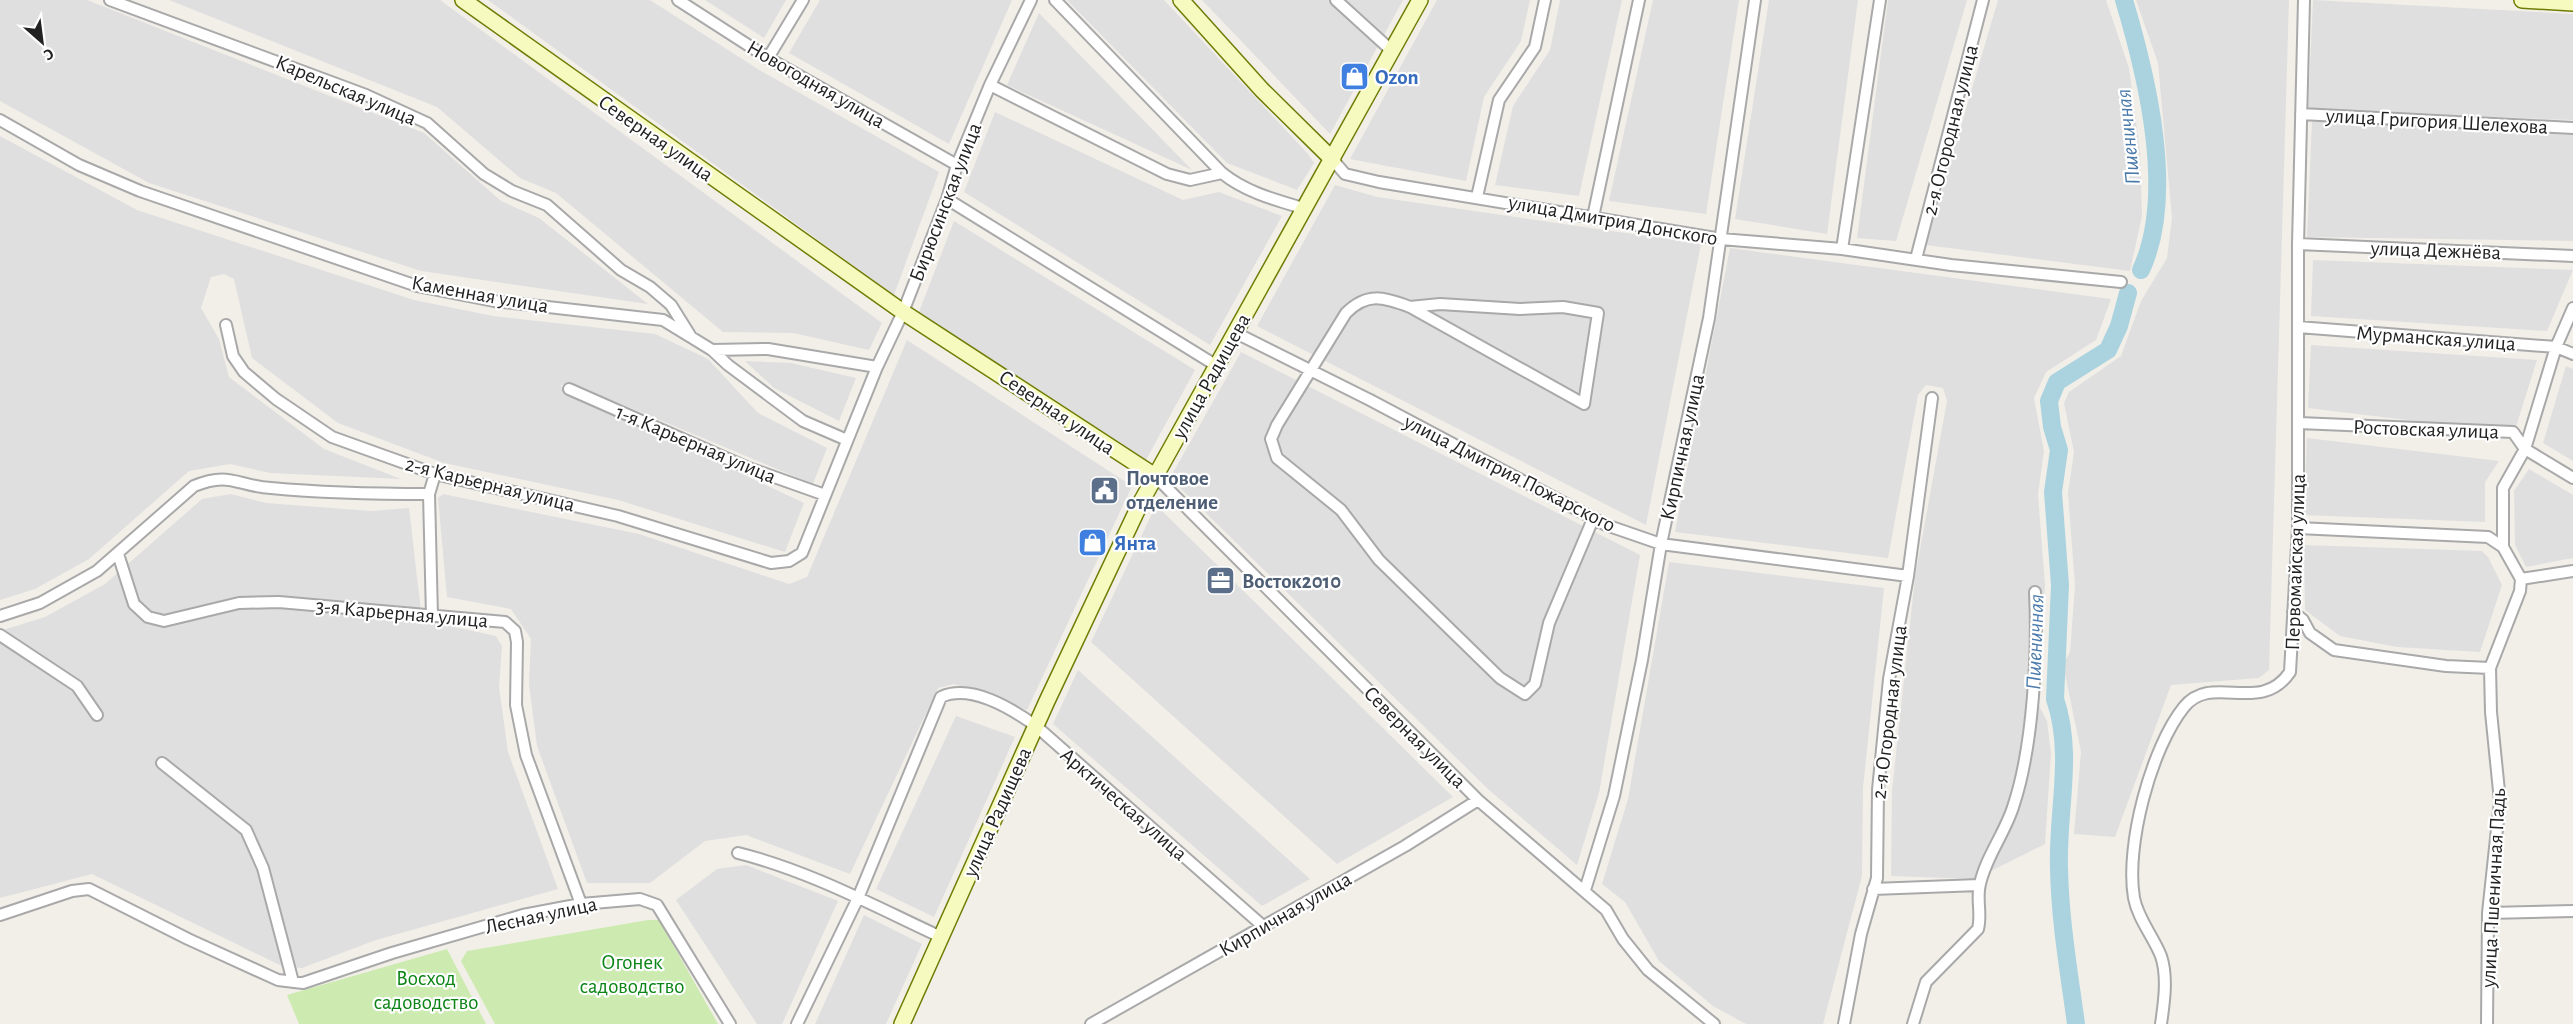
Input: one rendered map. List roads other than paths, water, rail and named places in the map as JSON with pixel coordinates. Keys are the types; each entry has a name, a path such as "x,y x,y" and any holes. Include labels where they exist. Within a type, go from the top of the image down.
{"main road":[{"name":"Северная улица","path":"463,0 903,312 1155,476"},
{"name":"улица Дмитрия Донского","path":"1181,0 1262,90 1333,160"},
{"name":"улица Радищева","path":"902,1024 1036,726 1155,476 1306,209 1420,0"},
{"path":"2522,0 2573,3"}],"street":[{"name":"Карельская улица","path":"110,0 366,94 427,123 484,174 512,191 547,205 621,270 650,287 671,305 691,337"},
{"name":"Новогодняя улица","path":"678,0 768,58 957,165"},
{"path":"768,58 803,0"},
{"name":"Бирюсинская улица","path":"802,554 877,367 903,312 947,199 957,165 990,85 1031,0"},
{"path":"1055,0 1222,173 1237,185 1256,194 1306,209"},
{"path":"1336,0 1392,51"},
{"path":"1477,197 1499,100 1535,47 1545,0"},
{"path":"1593,217 1639,0"},
{"name":"Кирпичная улица","path":"1585,890 1614,796 1642,660 1661,544 1709,318 1755,0"},
{"path":"1842,249 1880,0"},
{"name":"2-я Огородная улица","path":"1916,259 1983,0"},
{"name":"Первомайская улица","path":"2161,1024 2164,973 2161,957 2137,911 2132,880 2133,856 2155,764 2177,717 2194,698 2208,693 2264,693 2279,686 2290,672 2298,528 2298,244 2304,0"},
{"path":"990,85 1167,174 1190,180 1222,173"},
{"name":"улица Григория Шелехова","path":"2301,114 2573,128"},
{"name":"Каменная улица","path":"0,120 79,165 140,191 417,286 494,301 663,320 712,350 728,365 803,421 847,440"},
{"name":"улица Дмитрия Донского","path":"1333,160 1345,174 1379,182 1721,239 1842,249 2121,282"},
{"path":"947,199 1217,366"},
{"name":"улица Дежнёва","path":"2298,244 2573,256"},
{"path":"1410,307 1440,304 1520,309 1563,307 1598,313 1584,405 1410,307 1392,300 1359,300 1346,313 1271,439 1276,458 1341,510 1379,560 1500,678 1525,694 1535,684 1549,623 1593,519"},
{"path":"2503,547 2504,488 2525,449 2556,347 2573,308"},
{"name":"2-я Карьерная улица","path":"226,325 233,356 244,372 276,399 332,437 435,474 618,516 771,563 789,561 802,554"},
{"name":"Мурманская улица","path":"2298,327 2556,347 2573,354"},
{"name":"улица Дмитрия Пожарского","path":"1236,333 1311,370 1593,519 1661,544 1908,576"},
{"path":"712,350 768,349 877,367"},
{"name":"1-я Карьерная улица","path":"569,389 746,467 825,495"},
{"name":"2-я Огородная улица","path":"1844,1024 1861,934 1877,878 1878,790 1889,679 1908,576 1932,398"},
{"name":"Ростовская улица","path":"2299,423 2513,432 2525,449 2573,478"},
{"path":"432,616 429,494 435,474"},
{"name":"Северная улица","path":"1155,476 1478,800 1606,910 1623,939 1648,970 1714,1024"},
{"name":"2-я Карьерная улица","path":"0,616 40,603 98,571 195,486 213,478 232,479 267,488 429,494"},
{"path":"2298,528 2488,537 2503,547 2521,579 2573,571"},
{"name":"3-я Карьерная улица","path":"118,554 134,603 148,617 164,621 239,603 279,602 504,622 514,631 517,642 516,705 526,755 581,904"},
{"name":"улица Пшеничная Падь","path":"2487,1024 2488,913 2500,801 2491,712 2490,668 2520,591 2521,579"},
{"path":"1913,1024 1926,982 1978,929 1981,918 1979,885 2011,816 2020,783 2035,664 2035,592"},
{"path":"2293,612 2302,620 2310,633 2334,650 2446,666 2490,668"},
{"path":"0,635 77,686 97,715"},
{"name":"Арктическая улица","path":"858,898 941,698 957,692 1016,712 1036,726 1264,927"},
{"path":"162,763 246,830 263,868 293,982"},
{"name":"Кирпичная улица","path":"1091,1024 1406,846 1478,800"},
{"path":"738,853 799,871 941,937"},
{"path":"1873,889 1979,885"},
{"name":"Лесная улица","path":"0,915 72,891 89,889 188,939 278,980 303,983 392,953 523,915 581,904 640,899 657,905 730,1024"},
{"path":"797,1024 858,898"},
{"path":"2488,913 2573,911"}],"waterway":[{"name":"Пшеничная","path":"2124,0 2149,99 2157,172 2156,207 2151,240 2141,270"},
{"name":"Пшеничная","path":"2076,1024 2065,946 2060,888 2059,847 2064,762 2061,720 2055,699 2060,585 2053,492 2059,450 2052,427 2049,401 2057,382 2108,350 2119,326 2128,293"}],"place":[{"name":"Ozon","path":"1354,77"},
{"name":"Почтовое отделение","path":"1105,490"},
{"name":"Янта","path":"1093,543"},
{"name":"Восток2010","path":"1221,581"}],"park label":[{"name":"Огонек садоводство","path":"632,974"},
{"name":"Восход садоводство","path":"426,990"}]}
